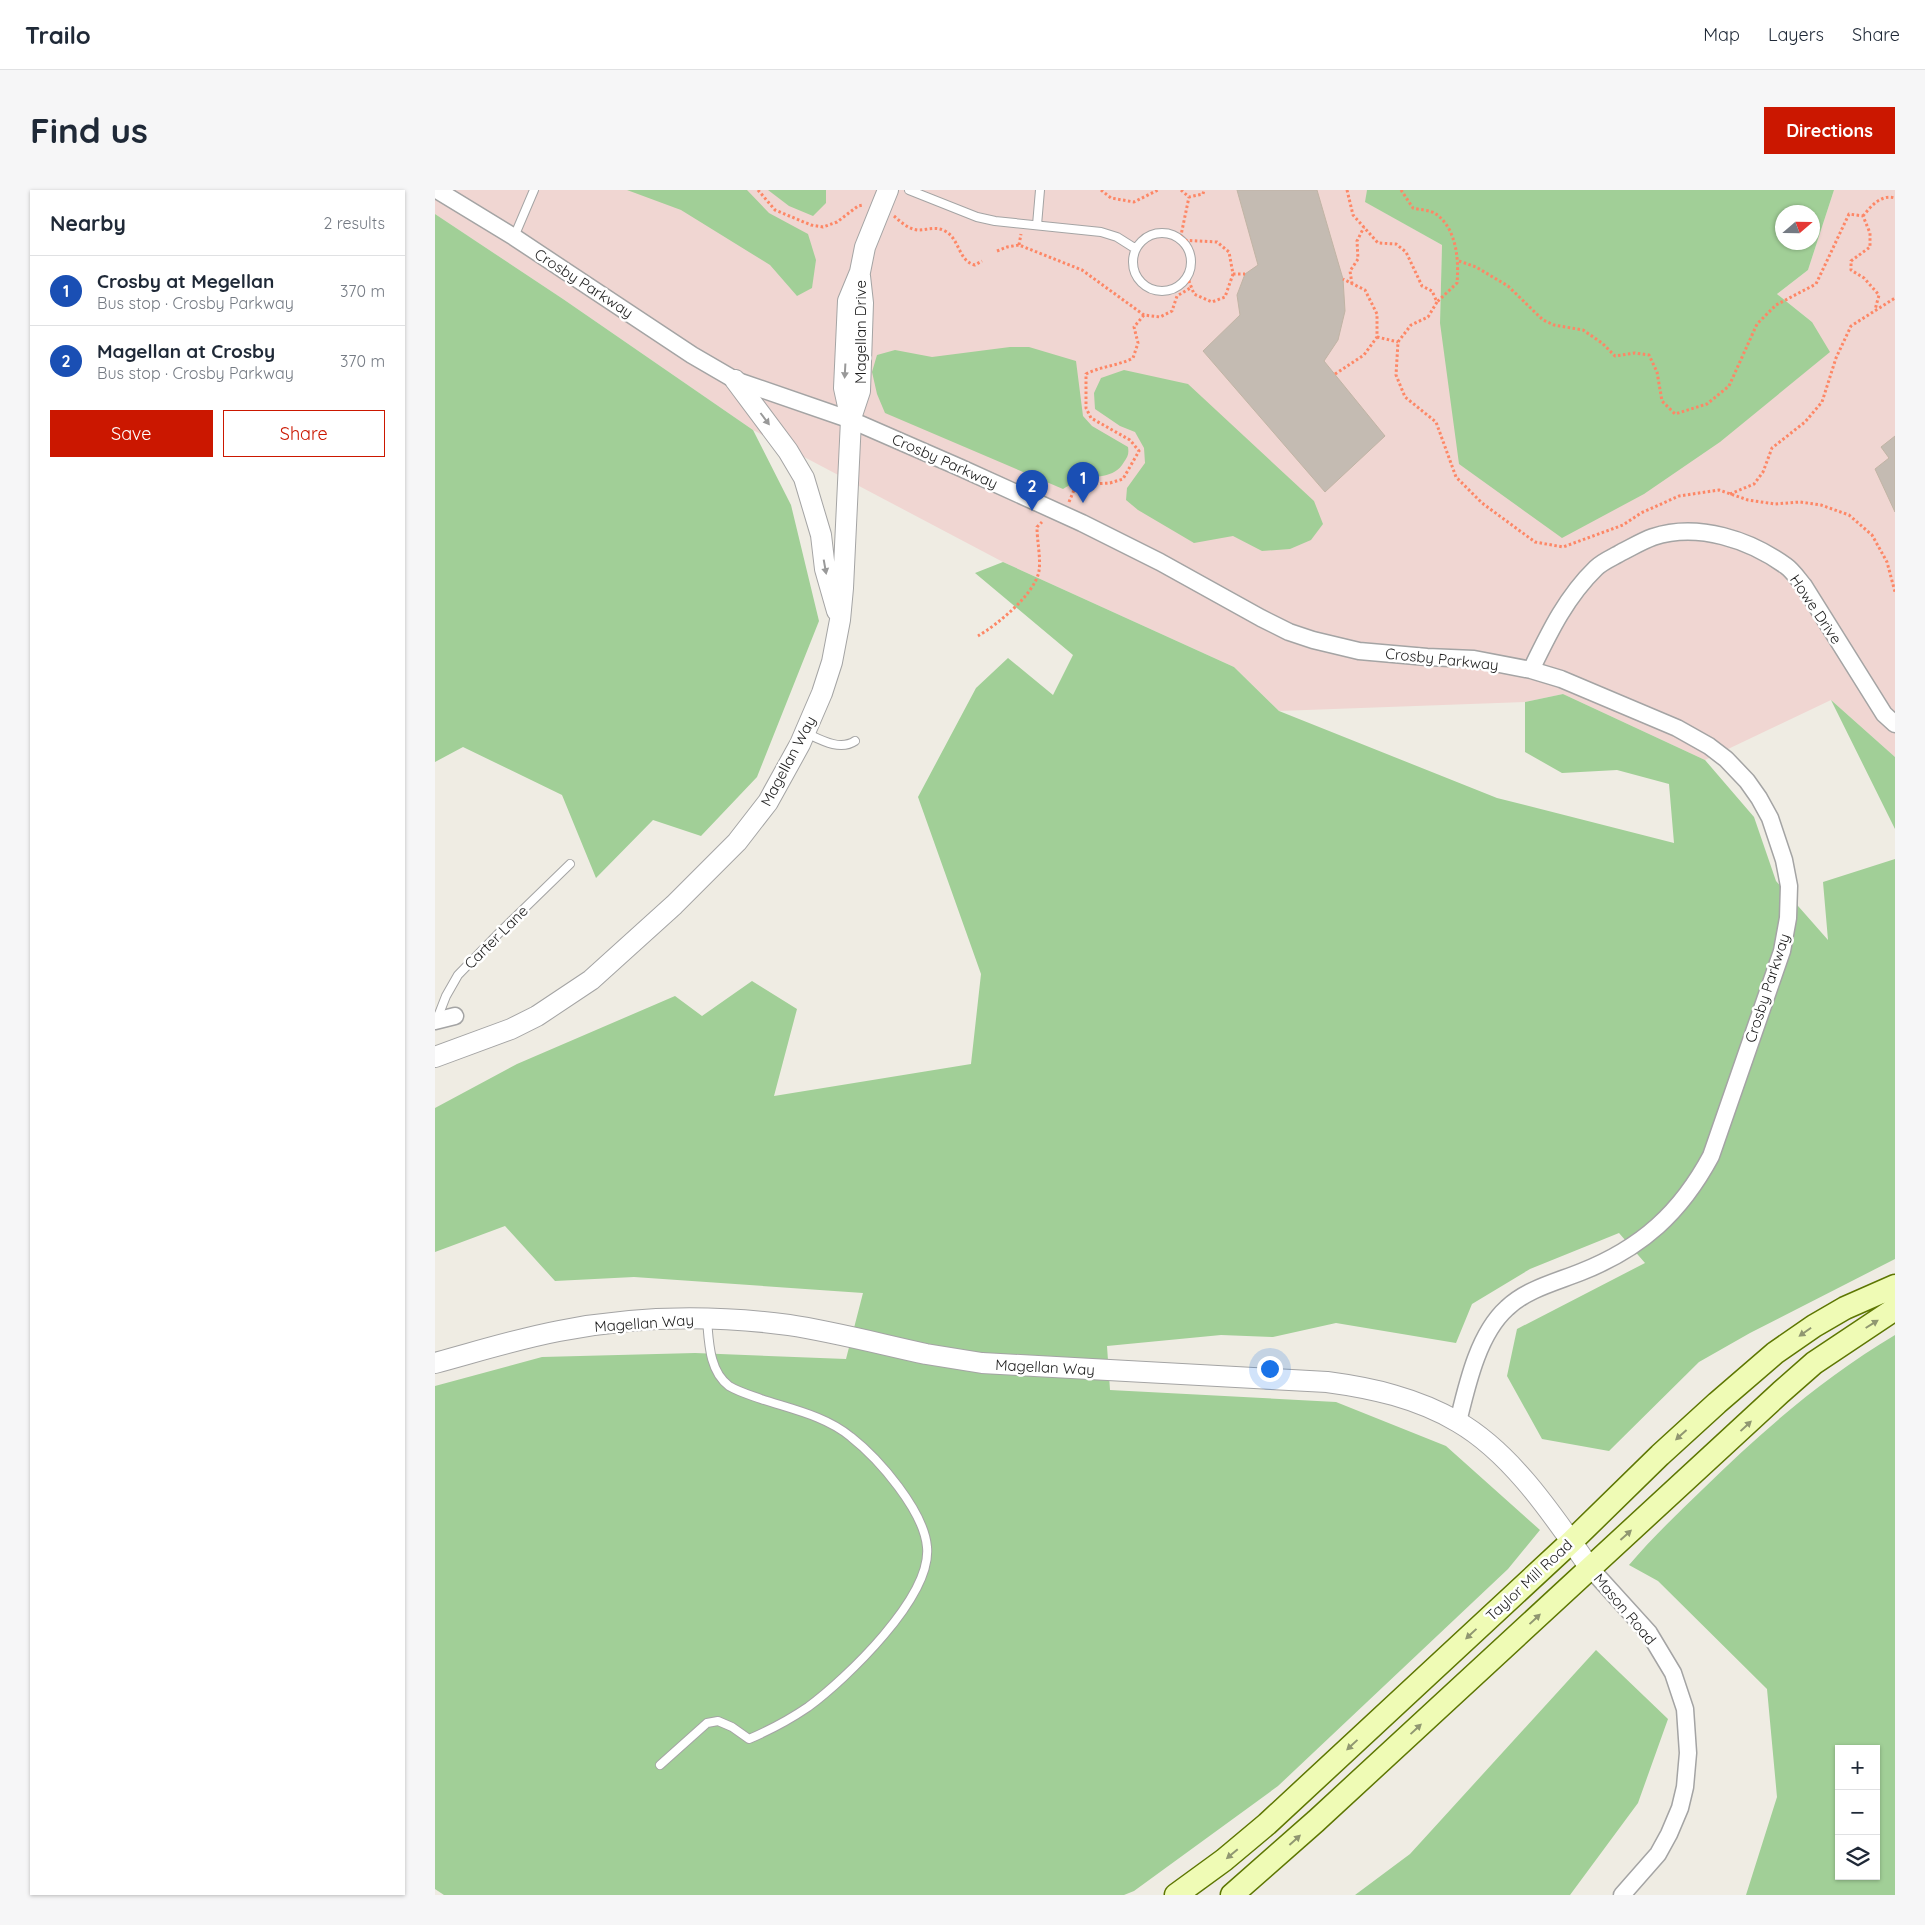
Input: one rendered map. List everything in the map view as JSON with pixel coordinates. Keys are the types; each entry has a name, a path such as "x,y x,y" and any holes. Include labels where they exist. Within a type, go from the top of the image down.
{"main road":[{"name":"Taylor Mill Road","path":"1176,1895 1225,1860 1267,1824 1571,1542 1659,1455 1775,1353 1814,1326 1845,1308 1895,1286"},
{"path":"1232,1895 1316,1821 1814,1363 1895,1309"}],"street":[{"name":"Crosby Parkway","path":"437,190 514,237 692,354 735,380 851,420 1063,514 1159,562 1261,618 1313,640 1359,651 1474,659 1531,670 1561,679 1677,728 1709,746 1726,759 1747,781 1770,818 1784,860 1789,886 1788,918 1781,951 1711,1156 1697,1181 1680,1204 1646,1237 1622,1253 1583,1271 1538,1288 1506,1308 1491,1326 1478,1355 1465,1393 1458,1422"},
{"name":"Magellan Drive","path":"851,420 860,391 863,303 860,272 865,247 888,190"},
{"path":"735,380 783,445 804,478 821,535 825,569 840,620"},
{"name":"Magellan Way","path":"435,1057 481,1041 537,1016 575,992 674,905 737,842 768,802 781,781 805,733 827,677 840,620 851,420"},
{"name":"Howe Drive","path":"1531,670 1565,604 1598,566 1633,546 1654,537 1678,532 1705,532 1729,537 1750,545 1788,567 1804,586 1884,714 1895,724"},
{"path":"435,1021 455,1016"},
{"name":"Magellan Way","path":"435,1363 560,1331 623,1322 686,1319 798,1327 982,1363 1327,1382 1363,1387 1427,1406 1458,1422 1483,1439 1529,1486 1590,1568"},
{"name":"Mason Road","path":"1590,1568 1649,1633 1673,1673 1685,1709 1688,1753 1685,1786 1680,1808 1658,1854 1622,1895"}],"lane":[{"path":"514,237 534,190"},
{"path":"909,190 960,208 977,217 995,221 1101,232 1117,237 1136,249"},
{"path":"1037,225 1040,190"},
{"path":"1156,234 1164,234 1180,240 1190,256 1187,276 1182,283 1174,288 1157,291 1148,288 1136,275 1134,257 1136,249 1141,242 1156,234"},
{"path":"805,733 833,744 848,745 855,741"},
{"name":"Carter Lane","path":"435,1021 458,975 570,864"},
{"path":"660,1765 707,1723 718,1721 732,1727 749,1739 778,1726 809,1706 846,1676 887,1632 909,1604 927,1561 924,1532 907,1498 885,1468 852,1437 825,1420 742,1392 729,1385 719,1375 714,1365 709,1347 707,1320"}],"path":[{"path":"758,190 775,210 811,226 823,227 837,222 858,206 864,205"},
{"path":"1101,190 1111,198 1134,202 1158,190"},
{"path":"1181,190 1189,197"},
{"path":"1189,197 1203,194 1204,190"},
{"path":"1347,190 1353,215 1378,244 1396,244 1406,252 1422,286 1432,291 1437,302"},
{"path":"1401,190 1413,208 1435,213 1448,226 1459,261 1457,283 1437,302 1428,317 1411,325 1398,342 1396,375 1405,397 1436,422 1456,477 1481,503 1535,542 1563,547 1623,526 1641,513 1679,496 1719,490 1748,500 1775,504 1800,502 1821,505 1849,515 1873,535 1887,562 1895,592"},
{"path":"1187,276 1194,294 1212,302 1225,297 1233,274 1229,252 1217,242 1180,240 1189,197"},
{"path":"1863,216 1873,203 1890,197 1895,198"},
{"path":"892,214 905,226 917,230 933,228 944,230 956,242 964,259 975,265 982,261"},
{"path":"1459,261 1476,267 1508,286 1543,320 1554,325 1583,330 1602,343 1615,356 1635,353 1649,355 1657,372 1662,401 1675,414 1707,404 1729,386 1757,324 1776,305 1817,284 1849,214 1863,216"},
{"path":"1863,216 1870,233 1869,247 1851,260 1851,270 1864,278 1879,295 1875,310"},
{"path":"1352,284 1350,271 1358,259 1357,242 1364,227"},
{"path":"1019,245 1021,234"},
{"path":"997,251 1007,246 1019,245 1082,270 1144,316 1160,317 1172,311 1177,296 1192,288"},
{"path":"1233,274 1245,274"},
{"path":"1335,374 1363,355 1377,337 1377,314 1365,290 1343,279"},
{"path":"1730,494 1754,484 1763,472 1772,448 1805,422 1822,402 1836,358 1851,326 1895,298"},
{"path":"978,636 994,626 1030,590 1039,571 1037,527 1044,519 1063,514 1074,490 1092,484 1110,483 1123,479 1139,452 1130,440 1091,418 1086,408 1086,374 1098,368 1122,364 1133,358 1138,343 1133,327 1144,316"},
{"path":"1377,337 1398,342"}],"shaded area":[{"path":"435,190 1367,190 1366,202 1442,245 1440,323 1812,322 1777,294 1808,270 1814,250 1820,250 1820,233 1834,190 1895,190 1895,757 1831,700 1705,760 1563,694 1525,702 1279,711 1234,667 1003,562 753,430 563,299 435,214"}],"green space":[{"path":"627,190 747,190 769,213 808,234 816,260 812,288 797,296 770,265 681,210"},
{"path":"768,190 826,190 826,203 813,216 789,206"},
{"path":"1367,190 1834,190 1820,233 1820,205 1775,205 1775,250 1814,250 1808,270 1777,294 1812,322 1830,352 1720,442 1644,494 1562,538 1459,464 1440,323 1442,245 1365,202"},
{"path":"435,214 563,299 753,430 791,505 819,621 757,777 701,836 653,820 596,878 562,795 463,747 435,762"},
{"path":"1010,347 1029,347 1076,361 1083,416 1092,426 1128,447 1127,456 1120,468 1110,474 1084,479 1063,489 885,413 877,394 872,372 877,355 895,350 932,357"},
{"path":"1124,370 1188,384 1314,501 1323,524 1311,540 1290,549 1262,551 1233,536 1194,543 1138,510 1126,500 1127,488 1145,463 1144,448 1135,432 1120,426 1095,409 1094,393 1101,378"},
{"path":"1003,562 1234,667 1279,711 1497,798 1674,843 1669,784 1617,770 1562,773 1525,752 1525,702 1563,694 1705,760 1754,817 1776,881 1828,940 1823,882 1895,859 1895,1259 1750,1333 1699,1362 1609,1451 1542,1439 1507,1376 1517,1329 1645,1263 1619,1233 1530,1269 1472,1304 1456,1343 1336,1323 1273,1337 1221,1335 1107,1346 1110,1390 1336,1402 1446,1446 1540,1530 1508,1569 1278,1786 1134,1891 1124,1895 444,1895 435,1889 435,1386 542,1357 695,1353 846,1359 863,1293 634,1277 555,1281 505,1226 435,1252 435,1108 517,1064 675,996 702,1016 752,981 797,1009 774,1096 971,1064 981,974 918,797 976,688 1008,658 1053,695 1073,655 975,573"},
{"path":"1831,700 1895,757 1895,829"},
{"path":"1895,1335 1895,1895 1746,1895 1777,1797 1767,1689 1658,1581 1629,1565 1674,1517 1747,1447 1794,1406 1843,1369"},
{"path":"1596,1650 1668,1719 1638,1803 1570,1895 1355,1895 1410,1854"}],"building":[{"path":"1237,190 1317,190 1343,279 1345,311 1338,340 1324,361 1385,436 1325,492 1203,351 1240,315 1237,295 1245,274 1258,265"},
{"path":"1895,436 1895,512 1875,469 1889,458 1881,447"}],"place":[{"name":"Crosby at Megellan","path":"1083,503"},
{"name":"Magellan at Crosby","path":"1032,511"}]}
